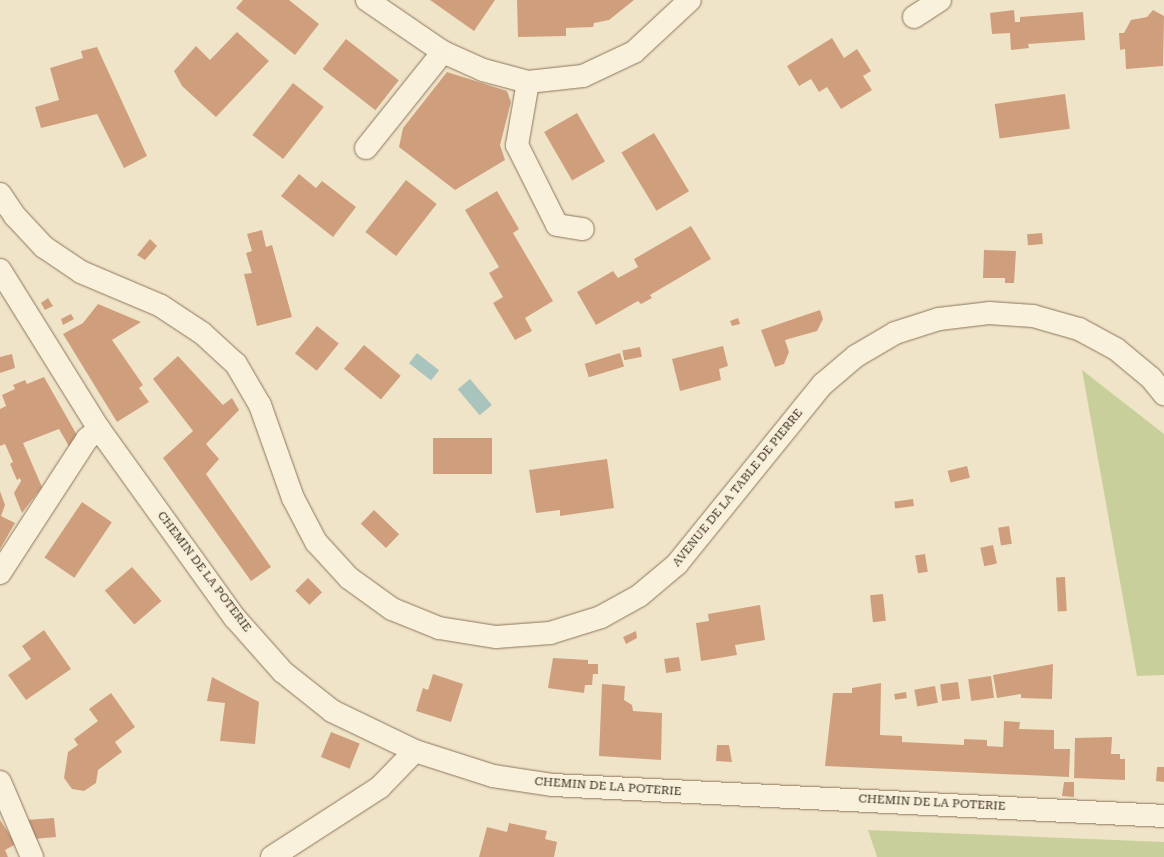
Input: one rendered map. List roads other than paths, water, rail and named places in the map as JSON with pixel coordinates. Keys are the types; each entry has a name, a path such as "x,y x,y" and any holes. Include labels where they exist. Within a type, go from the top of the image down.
{"street":[{"path":"367,0 443,52 483,70 528,82 584,76 634,52 690,0"},
{"path":"914,16 940,0"},
{"path":"366,148 443,52"},
{"path":"528,82 517,145 557,225 583,229"},
{"name":"AVENUE DE LA TABLE DE PIERRE","path":"0,194 44,247 81,272 161,306 202,333 236,364 260,405 293,498 316,542 349,578 392,609 439,628 496,637 550,632 601,617 639,596 677,564 823,384 856,356 910,329 939,319 989,313 1033,316 1079,329 1116,349 1151,378 1164,394"},
{"name":"CHEMIN DE LA POTERIE","path":"0,270 100,429 235,618 283,672 332,711 415,751 493,776 553,785 1164,816"},
{"path":"0,573 87,439 100,429"},
{"path":"272,857 380,787 415,751"},
{"path":"0,782 32,857"}],"water":[{"path":"417,353 439,370 431,380 409,363"},
{"path":"470,379 492,405 480,415 458,389"}]}
